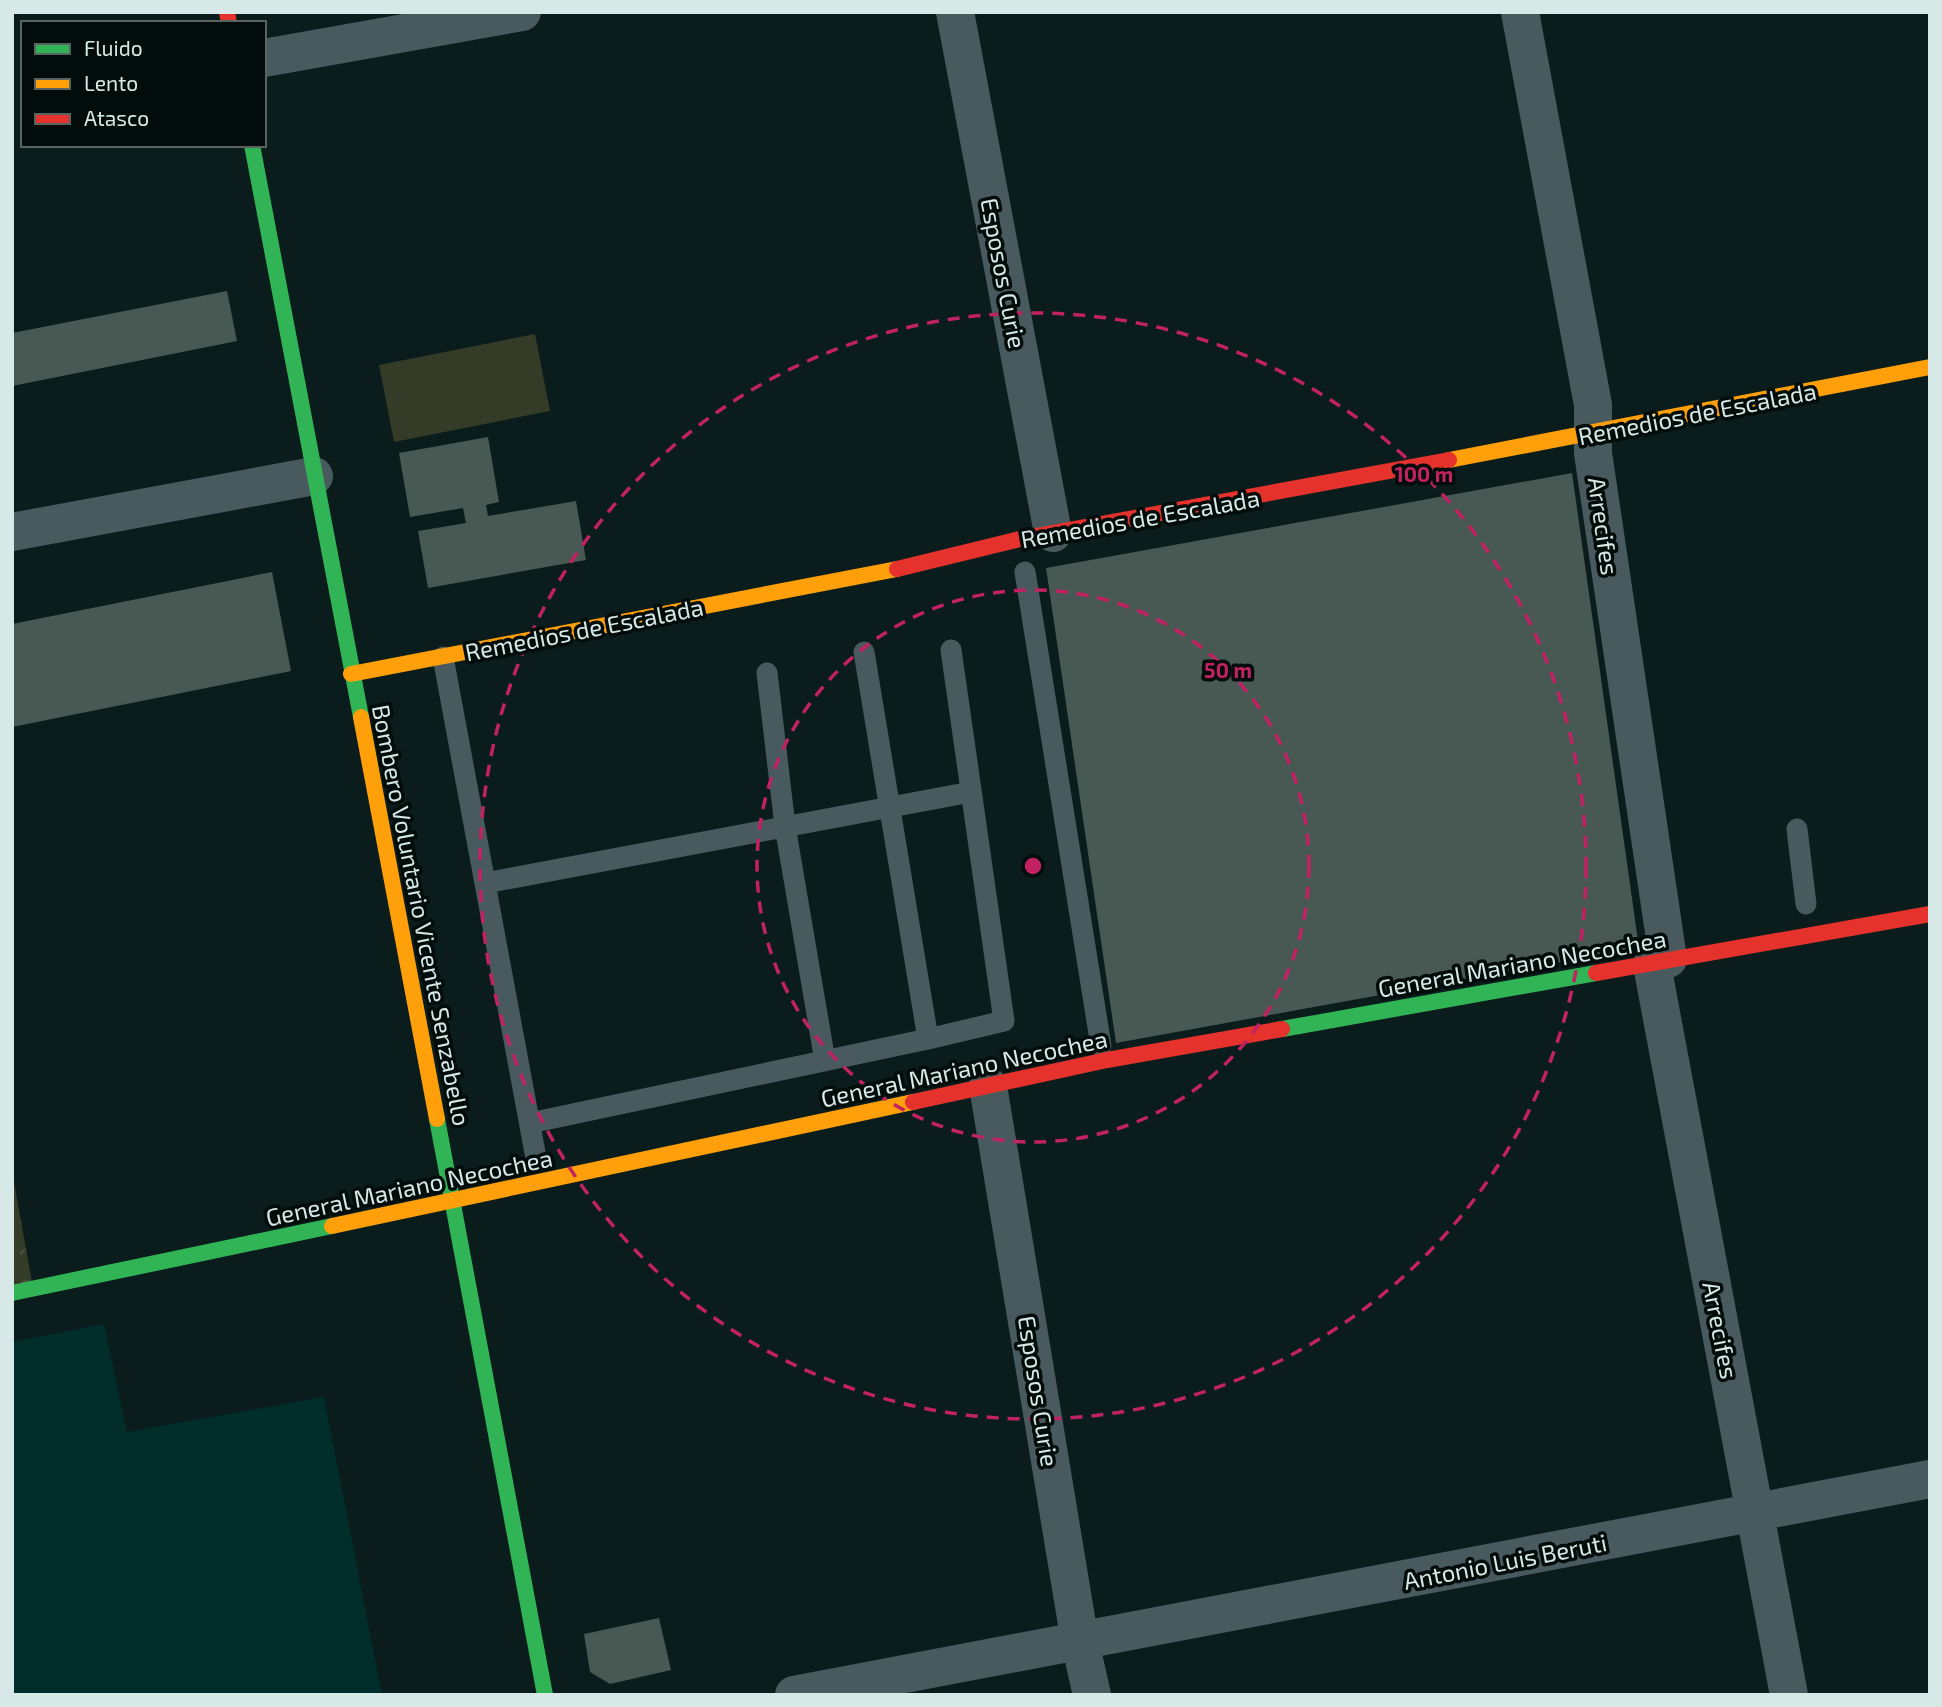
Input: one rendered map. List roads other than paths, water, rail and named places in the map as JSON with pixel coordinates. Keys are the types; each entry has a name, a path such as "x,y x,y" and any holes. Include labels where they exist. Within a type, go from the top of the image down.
{"street":[{"path":"266,58 522,12"},
{"name":"Esposos Curie","path":"955,12 1053,533"},
{"name":"Arrecifes","path":"1520,12 1593,405 1593,453 1660,962 1789,1695"},
{"name":"Bombero Voluntario Vicente Senzabello","path":"252,147 351,674 454,1200 545,1695"},
{"name":"Remedios de Escalada","path":"351,674 894,570 1053,533 1594,434 1930,367"},
{"path":"12,532 314,476"},
{"name":"General Mariano Necochea","path":"12,1293 1107,1060 1930,914"},
{"name":"Esposos Curie","path":"988,1086 1080,1642 1092,1695"},
{"name":"Antonio Luis Beruti","path":"794,1695 1930,1479"}],"lane":[{"path":"1026,572 1101,1046"},
{"path":"530,1123 1003,1021 951,650"},
{"path":"864,652 928,1039"},
{"path":"443,657 536,1158"},
{"path":"767,673 785,826 825,1061"},
{"path":"485,883 971,792"},
{"path":"1797,830 1806,904"}]}
